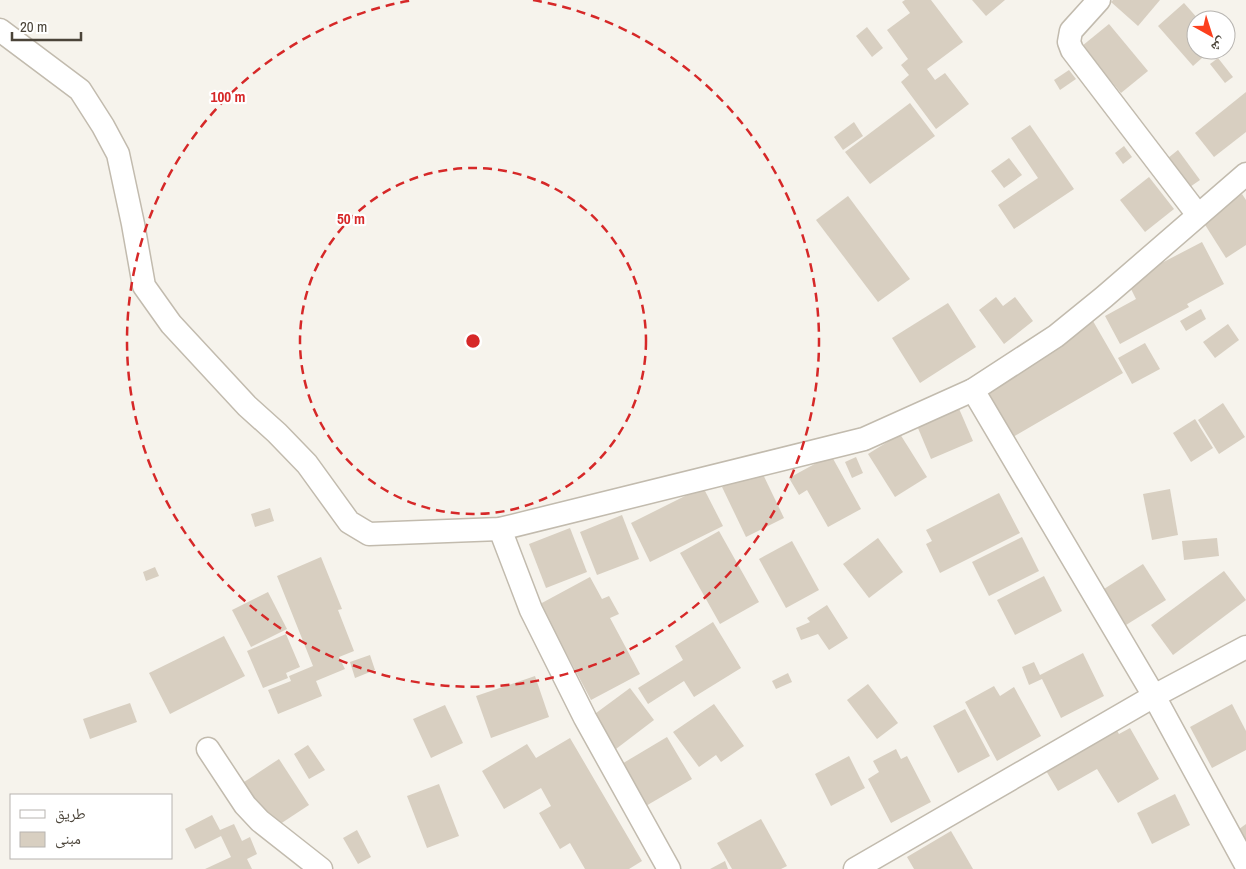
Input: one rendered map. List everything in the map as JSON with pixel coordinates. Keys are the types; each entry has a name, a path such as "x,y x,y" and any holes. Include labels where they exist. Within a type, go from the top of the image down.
{"street":[{"path":"1100,0 1071,31 1069,42 1072,50 1198,216"},
{"path":"0,30 80,90 103,126 118,154 144,286 171,324 247,406 307,464 349,522 369,534 500,530 864,439 973,390 1056,336 1246,174"},
{"path":"973,390 1154,696 1246,865"},
{"path":"500,530 531,610 585,718 669,869"},
{"path":"855,869 1154,696 1246,647"},
{"path":"208,749 245,806 260,821 321,869"}],"building":[{"path":"905,0 931,0 963,42 927,69 935,80 945,73 969,104 936,129 901,82 909,75 901,65 908,59 887,30 910,13 902,2"},
{"path":"972,0 1005,0 986,16"},
{"path":"1113,0 1160,0 1138,26 1111,2"},
{"path":"1184,3 1190,10 1186,10 1186,58 1158,26"},
{"path":"1109,24 1148,71 1121,93 1082,46"},
{"path":"867,27 883,48 872,57 856,36"},
{"path":"1188,60 1200,60 1193,66"},
{"path":"1215,60 1220,60 1233,77 1225,83 1210,64"},
{"path":"1069,70 1076,79 1060,90 1054,80"},
{"path":"1246,92 1246,132 1214,157 1195,133"},
{"path":"910,103 935,136 870,184 845,152"},
{"path":"854,122 863,136 843,150 834,137"},
{"path":"1030,125 1074,189 1014,229 998,205 1038,178 1011,138"},
{"path":"1124,146 1132,157 1123,164 1115,153"},
{"path":"1178,150 1200,180 1184,191 1163,162"},
{"path":"1009,158 1022,175 1004,188 991,171"},
{"path":"1149,177 1174,209 1145,232 1120,200"},
{"path":"1242,194 1246,200 1246,245 1226,258 1202,220"},
{"path":"848,196 910,279 878,302 816,220"},
{"path":"1202,242 1224,284 1187,304 1189,307 1120,344 1105,316 1136,299 1127,281"},
{"path":"996,297 1003,306 1015,297 1033,321 1004,344 979,310"},
{"path":"948,303 976,347 920,383 892,338"},
{"path":"1201,309 1206,319 1186,331 1180,321"},
{"path":"1093,321 1123,373 1013,437 986,390 1057,349 1053,344"},
{"path":"1228,324 1239,340 1215,358 1203,342"},
{"path":"1145,343 1160,369 1132,384 1118,358"},
{"path":"1223,403 1245,437 1219,454 1198,420"},
{"path":"957,404 973,441 931,459 915,421"},
{"path":"1195,419 1213,448 1191,462 1173,433"},
{"path":"900,434 927,477 895,497 868,454"},
{"path":"831,455 861,509 828,527 807,490 799,495 789,478"},
{"path":"856,457 863,473 852,478 845,462"},
{"path":"760,468 784,518 746,537 722,487"},
{"path":"703,487 723,526 650,562 631,523"},
{"path":"1170,489 1178,535 1152,540 1143,494"},
{"path":"999,493 1020,533 940,573 926,544 932,541 926,530"},
{"path":"270,508 274,521 255,527 251,514"},
{"path":"622,515 639,559 597,575 580,532"},
{"path":"570,528 587,572 546,588 529,544"},
{"path":"719,531 759,602 720,624 680,553"},
{"path":"1022,537 1039,571 989,596 972,562"},
{"path":"878,538 903,572 869,598 843,564"},
{"path":"1217,538 1219,556 1184,560 1182,541"},
{"path":"792,541 819,590 786,608 759,559"},
{"path":"321,557 342,609 338,610 354,651 339,657 345,669 316,681 322,696 278,714 268,690 291,681 289,676 313,666 277,576"},
{"path":"1143,564 1166,600 1126,625 1104,589"},
{"path":"155,567 159,576 146,581 143,572"},
{"path":"1224,571 1246,600 1173,655 1151,625"},
{"path":"1044,576 1062,611 1015,635 997,600"},
{"path":"590,577 602,599 609,596 619,614 610,618 640,674 591,700 540,604"},
{"path":"268,592 287,629 251,647 232,610"},
{"path":"827,605 848,638 829,650 818,634 801,640 796,628 810,622 807,618"},
{"path":"713,622 741,668 694,697 684,681 648,704 638,688 683,660 675,646"},
{"path":"286,634 300,667 286,673 288,678 263,688 247,651"},
{"path":"224,636 245,676 170,714 149,673"},
{"path":"1083,653 1104,696 1061,718 1042,679 1029,685 1022,667 1034,662 1040,675"},
{"path":"370,655 375,670 355,678 350,662"},
{"path":"788,673 792,682 776,689 772,681"},
{"path":"535,676 549,717 491,738 476,696"},
{"path":"868,684 898,723 877,739 847,700"},
{"path":"994,686 1000,696 1014,687 1041,736 997,761 965,702"},
{"path":"630,688 654,720 612,752 588,719"},
{"path":"130,703 137,722 90,739 83,719"},
{"path":"714,704 744,746 721,762 716,755 699,767 673,732"},
{"path":"1232,704 1246,731 1246,750 1212,768 1190,727"},
{"path":"445,705 463,743 431,758 413,719"},
{"path":"965,709 990,756 958,773 933,726"},
{"path":"1112,722 1119,734 1130,728 1159,779 1118,803 1097,769 1058,791 1045,769"},
{"path":"667,737 692,779 639,810 615,768"},
{"path":"570,738 642,861 629,869 585,869 570,843 560,849 539,813 551,806 541,788 504,809 482,771 527,744 536,758"},
{"path":"308,745 325,770 309,779 294,754"},
{"path":"896,749 901,759 907,756 931,802 891,823 868,779 879,772 873,761"},
{"path":"849,756 865,788 831,806 815,774"},
{"path":"279,759 309,805 271,830 241,784"},
{"path":"439,784 459,836 427,848 407,796"},
{"path":"1175,794 1190,825 1152,844 1137,813"},
{"path":"212,815 220,830 234,824 242,841 250,837 257,854 247,859 252,869 205,869 231,857 221,836 195,849 185,829"},
{"path":"761,819 787,866 781,869 732,869 717,843"},
{"path":"1246,824 1246,856 1231,835"},
{"path":"357,830 371,857 358,864 343,838"},
{"path":"951,831 973,869 914,869 907,857"},
{"path":"725,861 728,869 710,869"}]}
